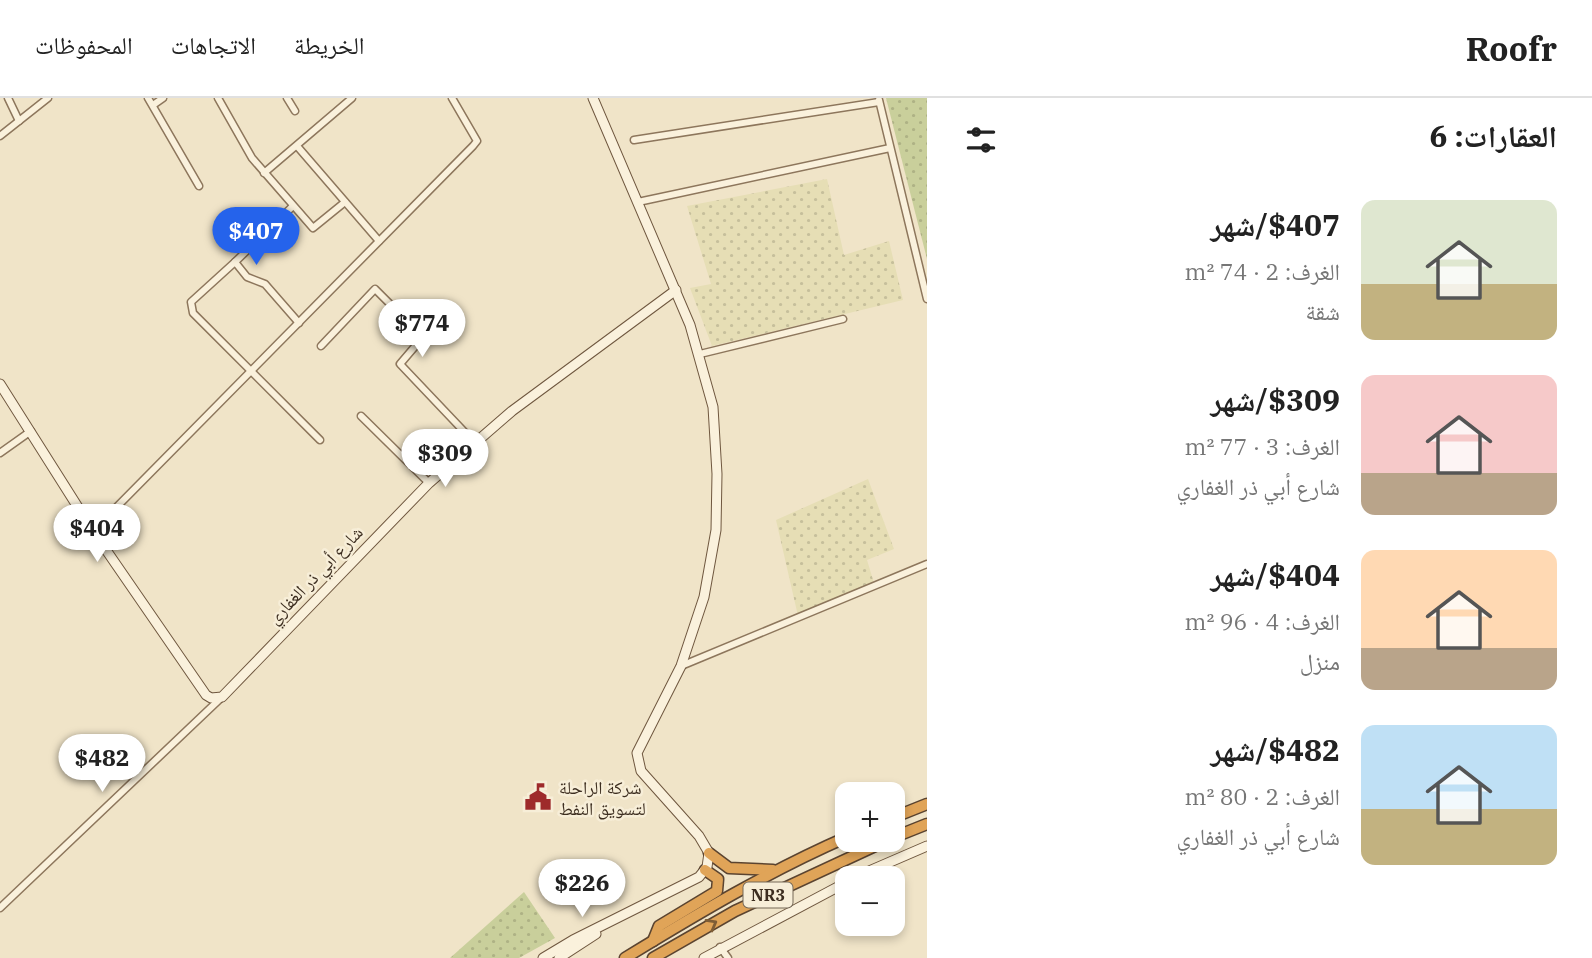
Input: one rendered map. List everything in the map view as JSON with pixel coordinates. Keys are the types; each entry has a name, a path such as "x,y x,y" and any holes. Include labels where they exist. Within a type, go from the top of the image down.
{"highway":[{"path":"905,813 927,804"},
{"name":"NR3","path":"905,833 927,824"},
{"name":"NR3","path":"625,958 776,870 835,843"},
{"name":"NR3","path":"653,958 735,911 862,852"},
{"path":"709,853 729,868 776,870"},
{"path":"653,941 659,926 717,891 718,879 705,870"}],"street":[{"path":"8,98 19,121"},
{"path":"0,135 48,98"},
{"path":"148,98 199,187"},
{"path":"153,105 163,98"},
{"path":"218,98 264,173 316,228 345,202"},
{"path":"287,98 295,111"},
{"path":"264,173 352,98"},
{"path":"93,531 477,141 452,98"},
{"path":"543,958 573,940 695,879 705,870 709,853 699,836 641,771 637,753 681,666 704,597 716,530 718,474 713,407 700,354 676,290 593,98"},
{"path":"634,140 878,100 927,299"},
{"path":"297,146 379,241"},
{"path":"638,202 890,148"},
{"path":"293,206 191,302 191,308 250,373 320,440"},
{"path":"234,262 247,277 265,284 299,323"},
{"path":"321,346 375,289 423,337 400,364 475,443"},
{"name":"شارع أبي ذر الغفاري","path":"0,908 211,710 429,483 512,411 676,290"},
{"path":"700,354 843,319"},
{"path":"0,384 93,531 206,695 211,698 222,697"},
{"path":"361,416 429,483"},
{"path":"0,453 31,431"},
{"path":"681,666 927,564"},
{"path":"881,866 927,846"},
{"path":"704,958 835,887"},
{"path":"559,958 636,909"},
{"path":"720,947 728,958"}],"shaded area":[{"path":"827,179 844,255 889,241 903,300 712,346 690,288 711,284 687,206"},
{"path":"868,479 894,549 867,560 874,583 798,616 776,520"}],"green space":[{"path":"886,98 927,98 927,259"},
{"path":"524,892 555,938 519,958 450,958"}],"place":[{"name":"شركة الراحلة لتسويق النفط","path":"538,797"}]}
